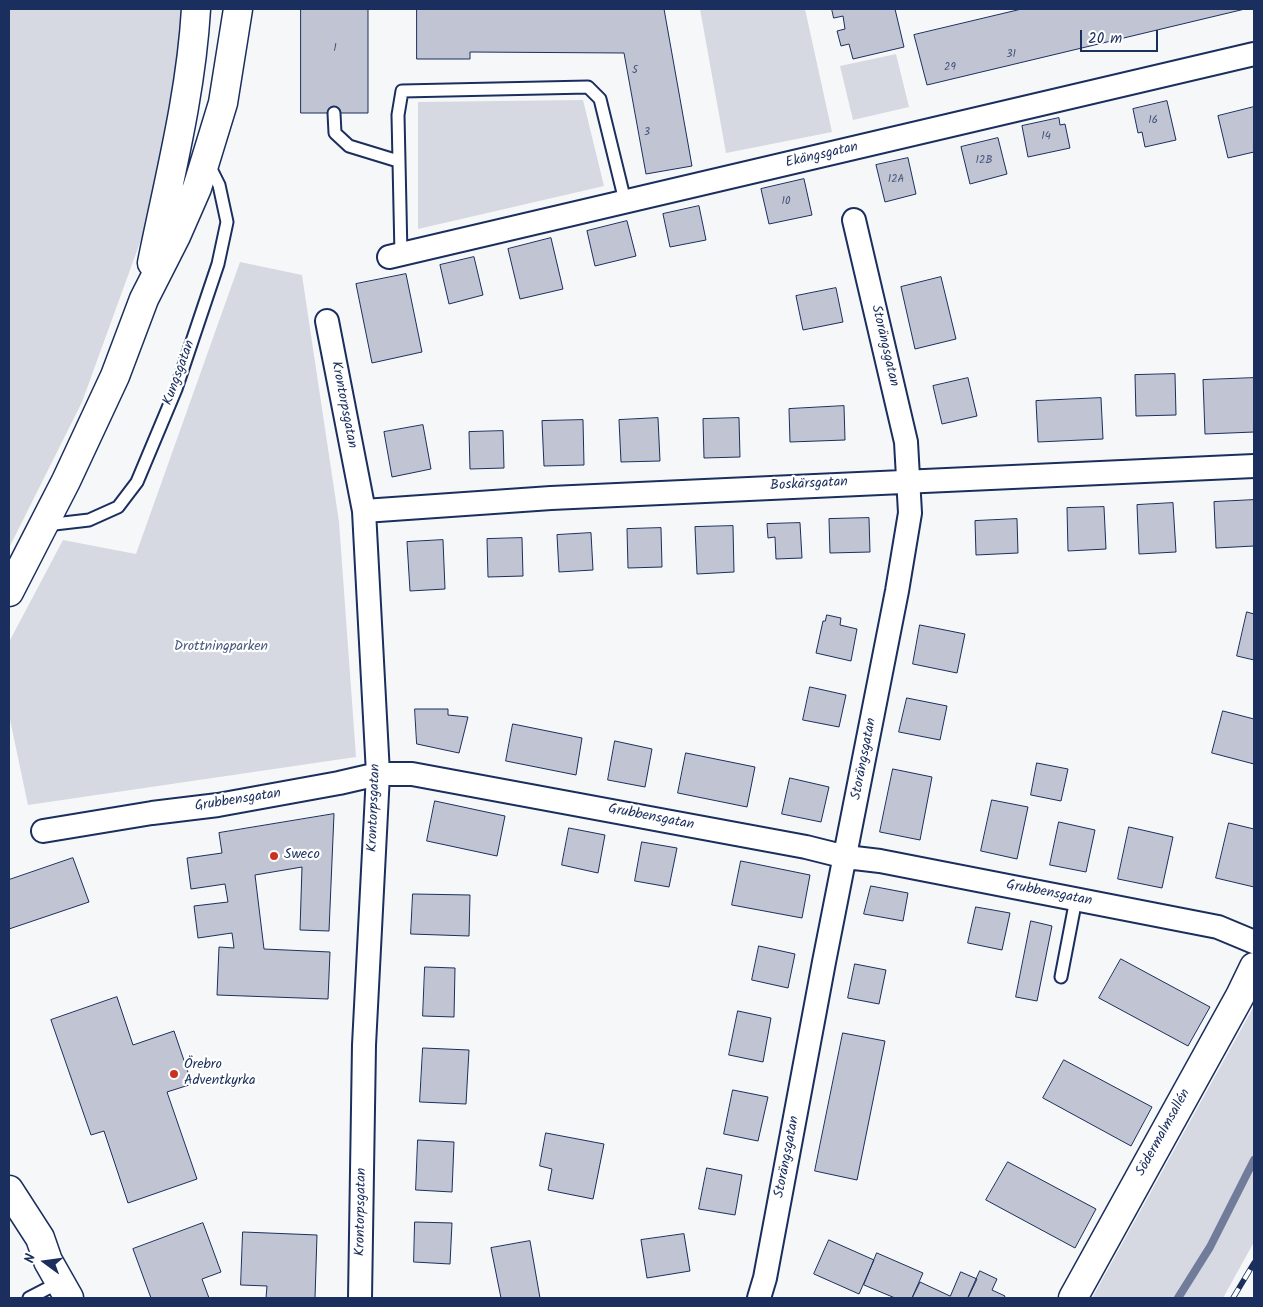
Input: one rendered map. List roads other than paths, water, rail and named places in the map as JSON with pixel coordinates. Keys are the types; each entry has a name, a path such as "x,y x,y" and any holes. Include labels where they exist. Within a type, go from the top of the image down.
{"main road":[{"path":"144,299 181,126 194,46 196,9"},
{"path":"9,592 44,525 115,376 144,299 176,236 197,188 223,103 238,9"},
{"name":"Södermalmsallén","path":"1073,1298 1240,996 1254,967"},
{"path":"9,1190 40,1238 59,1280"},
{"path":"9,1219 59,1280"}],"street":[{"name":"Ekängsgatan","path":"395,256 1254,54"},
{"name":"Storängsgatan","path":"760,1298 846,857 910,513 906,442 854,220"},
{"name":"Krontorpsgatan","path":"327,321 364,511 378,774 364,1045 360,1298"},
{"name":"Boskärsgatan","path":"364,511 551,498 1254,466"},
{"name":"Grubbensgatan","path":"43,831 152,813 218,805 378,774 412,774 806,847 846,857 880,861 1218,927 1254,942"}],"lane":[{"path":"395,256 398,115 402,91 588,87 600,99 625,201"},
{"path":"334,113 335,133 349,146 398,160"},
{"name":"Kungsgatan","path":"44,525 89,520 118,508 137,482 176,389 218,264 226,222 219,185 206,159"},
{"path":"1061,977 1076,900"},
{"path":"29,1298 59,1280"}],"waterway":[{"path":"1178,1298 1210,1247 1254,1160"}],"railway":[{"path":"1233,1298 1254,1263"}],"place":[{"name":"Sweco","path":"274,856"},
{"name":"Örebro Adventkyrka","path":"174,1074"}],"park label":[{"name":"Drottningparken","path":"221,648"}]}
